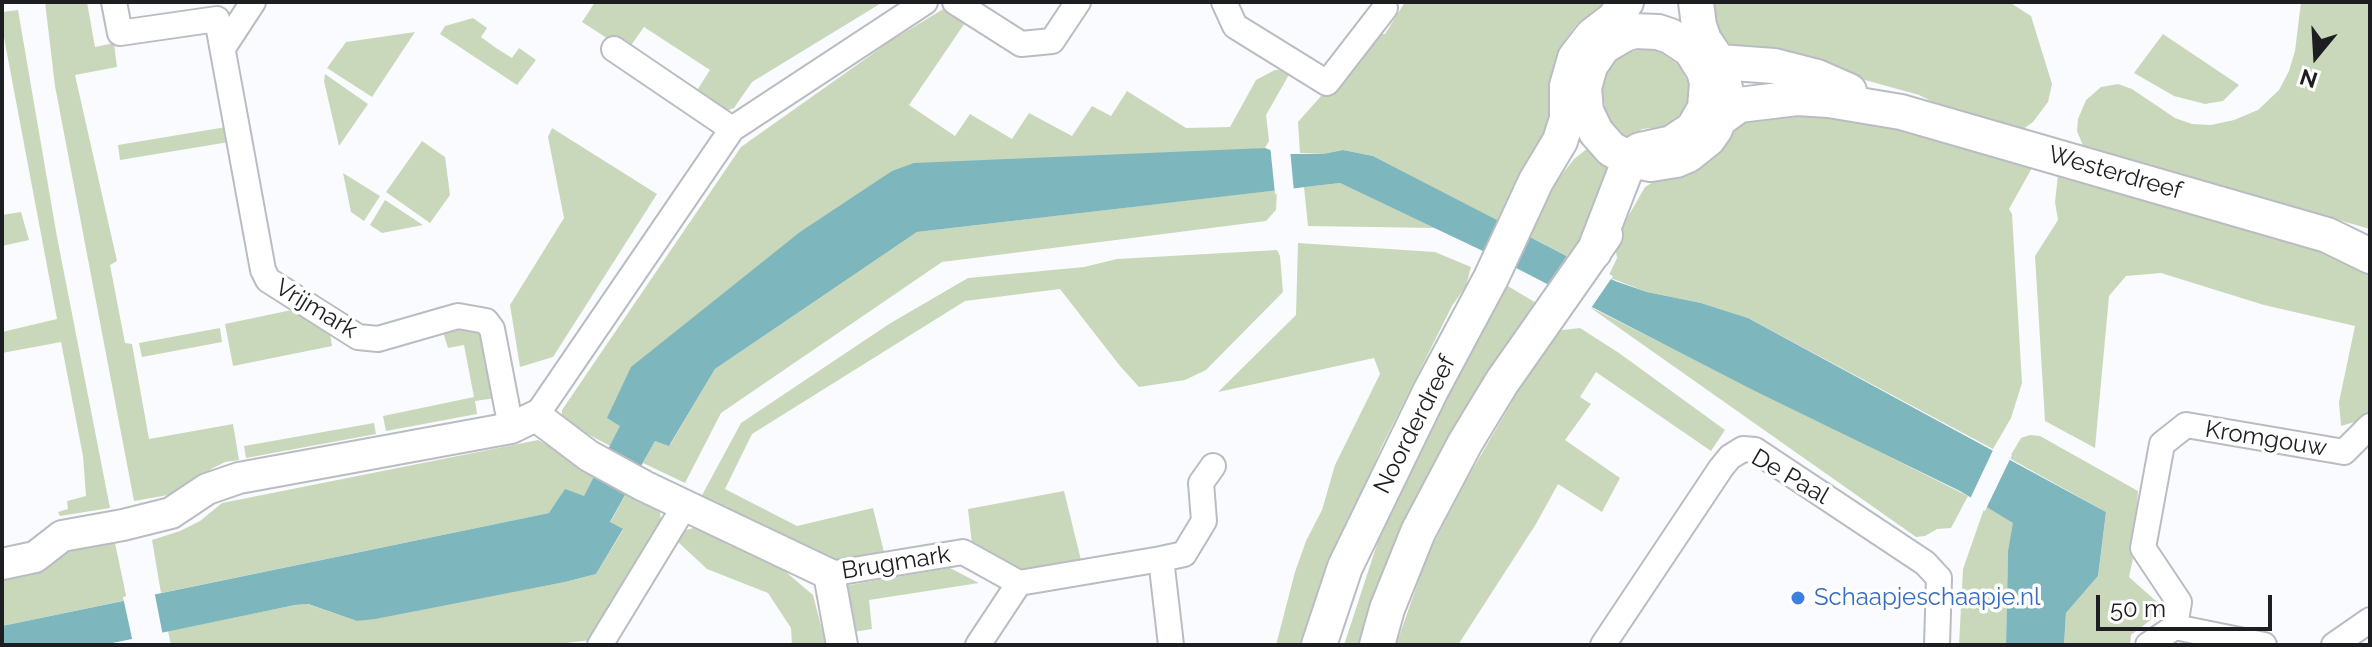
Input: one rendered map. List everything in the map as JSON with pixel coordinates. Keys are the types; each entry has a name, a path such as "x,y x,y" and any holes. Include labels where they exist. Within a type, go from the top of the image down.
{"main road":[{"path":"1683,2 1707,59 1725,105 1708,139 1676,160 1641,162 1603,141 1579,120 1567,86 1575,58 1592,36 1627,16 1707,59"},
{"path":"1377,645 1387,609 1418,532 1465,443 1502,382 1594,252 1641,162 1640,150 1672,143 1693,129 1700,119 1708,95 1707,59 1696,2"},
{"name":"Westerdreef","path":"1707,59 1817,77 1901,112"},
{"name":"Westerdreef","path":"1721,118 1739,105 1797,98 1901,112 2327,235 2370,256"},
{"name":"Noorderdreef","path":"1319,645 1345,567 1431,390 1491,278 1536,181 1560,141 1579,120"},
{"name":"Westerdreef","path":"2327,235 2370,238"}],"street":[{"name":"Vrijmark","path":"114,2 120,33 217,19 268,280 358,337 378,339 458,316 486,321 492,329 524,422"},
{"path":"223,48 253,2"},
{"path":"524,422 732,129 925,2"},
{"path":"955,2 1021,44 1052,41 1078,2"},
{"path":"1224,2 1235,26 1327,83 1385,8"},
{"path":"614,49 732,129"},
{"path":"2,564 35,557 62,536 171,513 207,489 239,478 524,422 684,507 600,645"},
{"name":"Kromgouw","path":"2175,627 2179,602 2143,548 2162,444 2186,425 2344,452 2370,426"},
{"name":"De Paal","path":"1603,645 1721,468 1730,457 1743,449 1755,450 1925,563 1939,578 1937,645"},
{"path":"978,645 1019,583 1184,554 1204,521 1201,483 1213,466"},
{"name":"Brugmark","path":"684,507 829,574 963,552 1019,583"},
{"path":"1161,559 1171,645"},
{"path":"829,574 842,645"},
{"path":"2334,645 2370,620"},
{"path":"2148,645 2175,627 2264,645"}],"green space":[{"path":"45,2 87,2 95,47 114,43 117,67 75,75 117,261 110,265 125,343 132,344 149,439 233,424 239,460 213,468 174,494 134,501 55,86"},
{"path":"595,2 883,2 752,82 734,108 721,113 694,95 710,70 644,27 627,51 582,22"},
{"path":"1405,2 1608,2 1577,24 1561,46 1550,92 1557,124 1500,222 1373,156 1343,150 1323,154 1300,153 1298,122 1321,96 1329,95 1370,34 1385,34"},
{"path":"1707,2 2009,2 2031,16 2052,84 2048,102 2033,122 2019,132 1961,116 1919,95 1782,57 1746,53 1731,45 1719,32"},
{"path":"2301,2 2370,2 2370,229 2084,148 2077,131 2078,119 2086,100 2101,87 2118,84 2132,89 2175,118 2192,124 2211,125 2258,110 2279,90 2289,71 2295,51"},
{"path":"950,5 969,17 909,105 955,136 970,114 1012,139 1029,113 1072,136 1092,106 1111,116 1127,91 1186,128 1230,127 1256,80 1275,70 1282,70 1290,73 1266,115 1269,141 1265,148 1218,152 962,162 608,418 621,426 610,446 569,424 562,417 562,410 741,147 892,40"},
{"path":"18,10 57,237 110,508 60,516 58,512 68,509 67,501 86,496 83,456 61,342 2,353 2,332 57,319 2,27 2,12"},
{"path":"473,18 487,28 481,37 496,48 512,58 519,48 536,60 517,85 440,34 445,26"},
{"path":"415,32 372,97 327,68 346,42"},
{"path":"2163,34 2239,85 2223,101 2205,104 2174,96 2134,73"},
{"path":"1645,48 1659,51 1679,65 1688,82 1688,103 1673,123 1642,129 1628,139 1619,133 1606,114 1602,88 1604,77 1621,55"},
{"path":"325,74 368,104 339,146 324,81"},
{"path":"1821,105 2037,159 2009,209 2012,214 2022,383 2011,418 1993,449 1748,318 1701,303 1647,292 1608,277 1617,258 1614,241 1645,187 1668,173 1741,116"},
{"path":"226,127 229,142 120,160 118,145"},
{"path":"552,128 657,194 553,357 520,367 510,305 564,218 548,137"},
{"path":"422,141 445,157 450,195 430,223 386,192"},
{"path":"1593,144 1617,160 1596,211 1569,257 1528,236 1539,204 1574,159"},
{"path":"2059,166 2370,261 2370,414 2365,419 2341,426 2339,402 2355,326 2264,305 2161,273 2126,276 2109,296 2095,448 2045,421 2035,256 2058,220 2055,202"},
{"path":"343,173 380,196 364,221 351,212"},
{"path":"1340,183 1435,228 1308,226 1304,187"},
{"path":"1277,190 1276,210 1266,221 942,262 721,413 685,483 643,463 655,441 670,445 715,369 917,232"},
{"path":"385,200 423,225 382,233 370,225"},
{"path":"21,212 29,240 2,246 2,215"},
{"path":"1298,243 1435,252 1471,267 1466,286 1452,306 1381,448 1311,614 1303,645 1276,645 1295,572 1322,510 1335,465 1380,374 1374,358 1218,392 1296,315"},
{"path":"1277,250 1283,292 1206,370 1185,380 1139,387 1060,289 965,301 752,434 725,489 797,526 873,508 885,556 833,566 701,497 741,423 889,324 968,278 1084,267 1117,259"},
{"path":"1501,282 1543,307 1366,645 1344,645 1383,526"},
{"path":"1588,306 1968,496 1951,528 1937,529 1916,537"},
{"path":"301,308 329,327 332,346 233,366 225,324"},
{"path":"220,328 222,342 142,357 139,343"},
{"path":"1580,328 1725,430 1711,451 1596,372 1580,397 1591,404 1565,440 1620,478 1602,512 1558,484 1536,524 1458,645 1396,645 1428,554 1512,402 1514,392 1554,331"},
{"path":"463,329 483,336 496,398 475,401 477,414 386,431 383,416 474,397 464,345 448,348 443,332"},
{"path":"374,423 376,434 246,458 244,446"},
{"path":"2040,436 2138,491 2134,554 2129,577 2165,609 2131,635 2130,645 2064,645 2066,613 2098,576 2106,512 2009,458 2021,438"},
{"path":"538,440 596,473 584,497 549,513 161,593 152,540 200,521 222,503"},
{"path":"628,490 659,508 662,524 592,640 548,645 171,645 168,631 295,605 307,604 357,621 596,574 623,530 610,523"},
{"path":"1064,491 1081,560 1022,573 972,544 968,509"},
{"path":"1985,506 2014,523 2008,551 2006,645 1959,645 1963,569"},
{"path":"700,526 786,572 813,595 826,645 792,645 791,628 768,593 707,569 678,542 683,531"},
{"path":"115,543 127,600 2,626 2,579 44,569 75,548"},
{"path":"950,568 979,583 869,600 872,629 853,632 844,586"}],"water":[{"path":"1265,148 1281,154 1323,154 1343,150 1373,156 1615,281 1748,318 2106,512 2098,576 2066,613 2064,645 2006,645 2008,551 2013,523 1960,491 1753,390 1487,253 1340,183 917,232 715,369 669,446 655,441 610,522 623,529 596,574 375,619 357,621 308,604 103,645 2,645 2,626 549,513 565,489 584,496 620,426 607,418 631,367 800,232 892,171 914,163"}],"pier":[{"path":"1270,145 1281,150 1290,149 1294,192 1275,194"},
{"path":"1569,253 1613,276 1589,311 1545,288"},
{"path":"1995,446 2012,455 1985,511 1969,501"},
{"path":"154,590 163,636 133,643 123,597"}],"place":[{"name":"Schaapjeschaapje.nl","path":"1798,598"}]}
